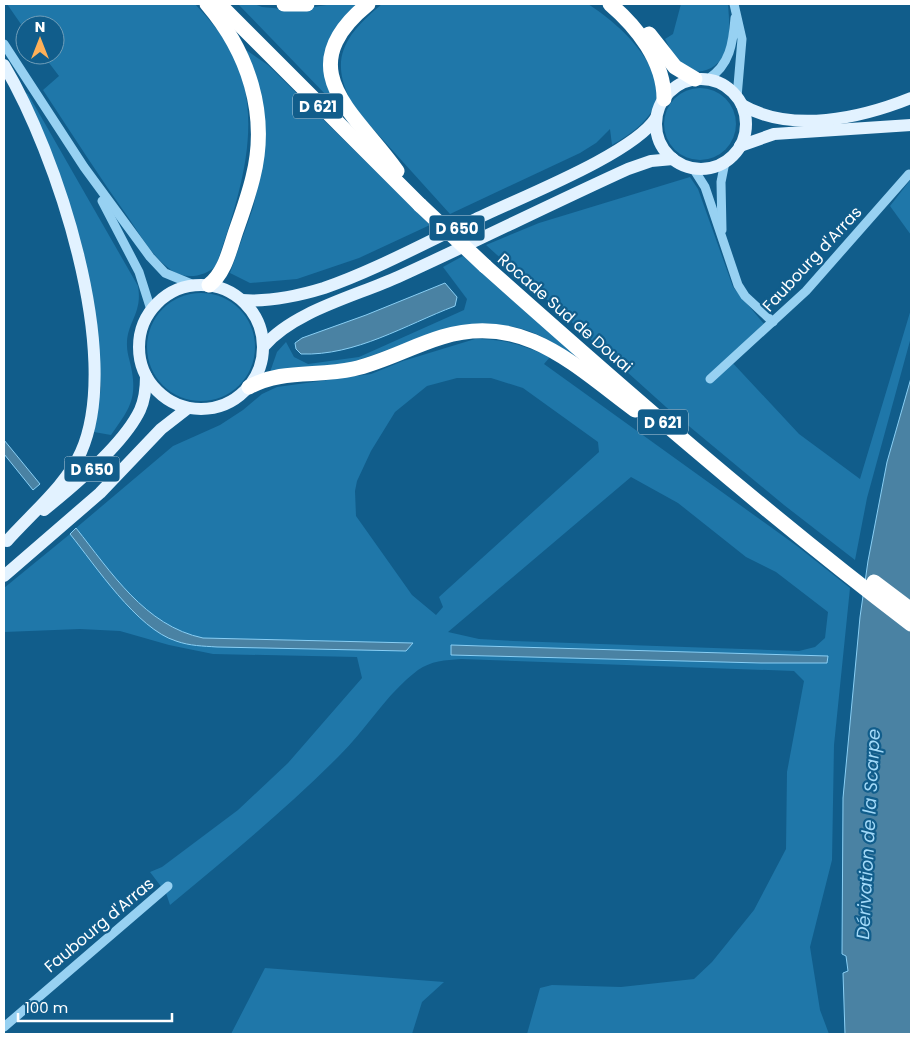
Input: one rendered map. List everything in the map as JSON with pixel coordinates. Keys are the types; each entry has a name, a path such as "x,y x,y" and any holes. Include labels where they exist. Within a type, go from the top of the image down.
{"highway":[{"path":"207,4 230,33 245,63 254,91 258,133 256,166 248,197 220,273 209,285"},
{"name":"Rocade Sud de Douai","path":"219,4 424,204 600,368 724,473 847,567 911,610"},
{"name":"Rocade Sud de Douai","path":"232,4 397,171 424,204"},
{"path":"284,4 307,4"},
{"path":"368,4 355,15 338,38 331,58 332,76 345,108 382,150 397,171"},
{"path":"610,4 632,26 648,48 663,81 664,98"},
{"path":"623,4 675,66 702,79"},
{"name":"Rocade Sud de Douai","path":"489,264 847,567 911,624"},
{"path":"249,387 277,376 329,374 356,368 459,332 485,330 511,332 536,341 557,353 696,455 724,473"}],"main road":[{"path":"4,65 38,135 76,246 86,294 96,377 92,418 78,458 62,482 5,542"},
{"path":"740,101 746,126 740,146 725,162 712,167 693,168 673,159 660,140 656,118 664,98 676,86 702,79 724,85 740,101 763,115 798,120 858,115 911,98"},
{"name":"D 650","path":"242,300 266,300 306,293 364,271 600,159 637,138 656,118"},
{"path":"740,146 774,134 911,125"},
{"name":"D 650","path":"264,346 279,330 300,318 406,274 628,169 651,161 673,159"},
{"path":"194,285 209,285 230,291 252,310 260,324 264,346 260,368 249,387 238,397 225,405 211,409 188,408 167,399 155,389 146,376 139,354 139,338 143,324 160,299 173,291 194,285"},
{"name":"D 650","path":"5,542 84,476 124,433 141,408 146,376"},
{"name":"D 650","path":"4,576 100,493 161,429 188,408"}],"street":[{"path":"702,79 721,68 728,57 734,36 735,7"},
{"path":"735,7 742,45 737,82 740,101"},
{"path":"4,44 84,167 155,264 172,277 194,285"},
{"path":"4,51 20,70"},
{"path":"722,235 721,182 725,162"},
{"path":"84,167 131,254 148,294 151,310"},
{"path":"693,168 705,187 733,274 741,291 773,322"},
{"name":"Faubourg d'Arras","path":"710,379 824,273 909,174"},
{"name":"Faubourg d'Arras","path":"4,1027 168,886"}],"shaded area":[{"path":"7,4 195,4 213,24 228,46 240,72 247,99 248,127 246,156 241,184 216,266 211,270 200,275 182,275 171,270 153,253 43,90 59,76 51,65 65,65 65,15 15,16"},
{"path":"238,4 254,4 262,7 294,10 333,4 361,4 327,46 332,95 327,96"},
{"path":"382,4 588,4 610,20 642,53 655,79 656,101 653,109 642,124 612,145 610,129 596,143 580,153 450,214 356,110 342,78 341,64 343,51 349,39 368,16"},
{"path":"681,4 728,4 729,33 726,50 718,63 706,70 692,71 678,62 665,39 673,34"},
{"path":"246,50 268,65 430,225 359,258 297,279 250,283 230,273 253,208 259,181 256,75"},
{"path":"707,88 726,98 734,110 736,124 734,138 726,150 714,158 693,160 674,150 666,138 664,117 674,98 686,90"},
{"path":"24,92 28,94 138,286 138,304 127,338 133,382 132,399 126,413 111,435 94,432 101,387 91,308"},
{"path":"690,177 698,189 733,287 764,324 729,359 799,434 860,479 911,309 911,337 867,498 855,560 784,505 666,407 486,245 539,223"},
{"path":"911,179 911,235 890,206"},
{"path":"463,256 585,362 533,332 514,327 492,325 470,326 425,337 330,368 270,372 277,352 286,342 294,357 308,364 359,357 464,310 467,299 443,267"},
{"path":"201,293 222,297 239,309 251,326 255,347 251,368 239,385 222,397 201,401 180,397 163,385 151,368 147,347 151,326 163,309 180,297"},
{"path":"475,339 496,340 514,344 550,357 544,364 797,546 850,588 834,745 832,860 810,947 820,1010 829,1034 527,1034 540,988 552,985 621,987 694,979 712,962 754,910 786,849 787,772 804,681 794,671 461,659 433,663 418,670 396,690 348,746 298,796 170,905 166,893 150,872 162,867 238,810 288,763 362,678 357,657 213,654 169,645 120,631 80,629 4,632 4,588 70,534 129,607 143,620 174,641 406,651 412,643 203,638 182,632 147,610 131,595 76,528 173,446 220,425 243,410 262,394 277,387 371,374 403,361","holes":["457,378 491,378 523,388 598,442 599,452 439,597 443,607 436,615 412,595 356,516 355,491 357,481 371,451 395,412 427,386","631,477 678,503 746,557 776,572 828,612 825,638 815,647 799,651 514,641 479,639 448,632","451,645 828,656 827,663 761,663 451,655"]},
{"path":"265,968 444,982 422,1002 412,1034 231,1034"}],"water":[{"path":"445,283 457,297 455,306 361,345 321,353 301,354 296,349 295,343 302,338 366,315"},
{"name":"Dérivation de la Scarpe","path":"911,378 911,1034 845,1034 843,973 848,971 846,956 842,954 843,798 860,617 868,561 887,462"},
{"path":"4,440 40,484 33,490 4,454"},
{"path":"76,528 131,595 147,610 182,632 203,638 413,643 406,651 217,647 191,645 176,641 146,624 118,595 70,534"},
{"path":"451,645 828,656 827,663 761,663 451,655"}]}
